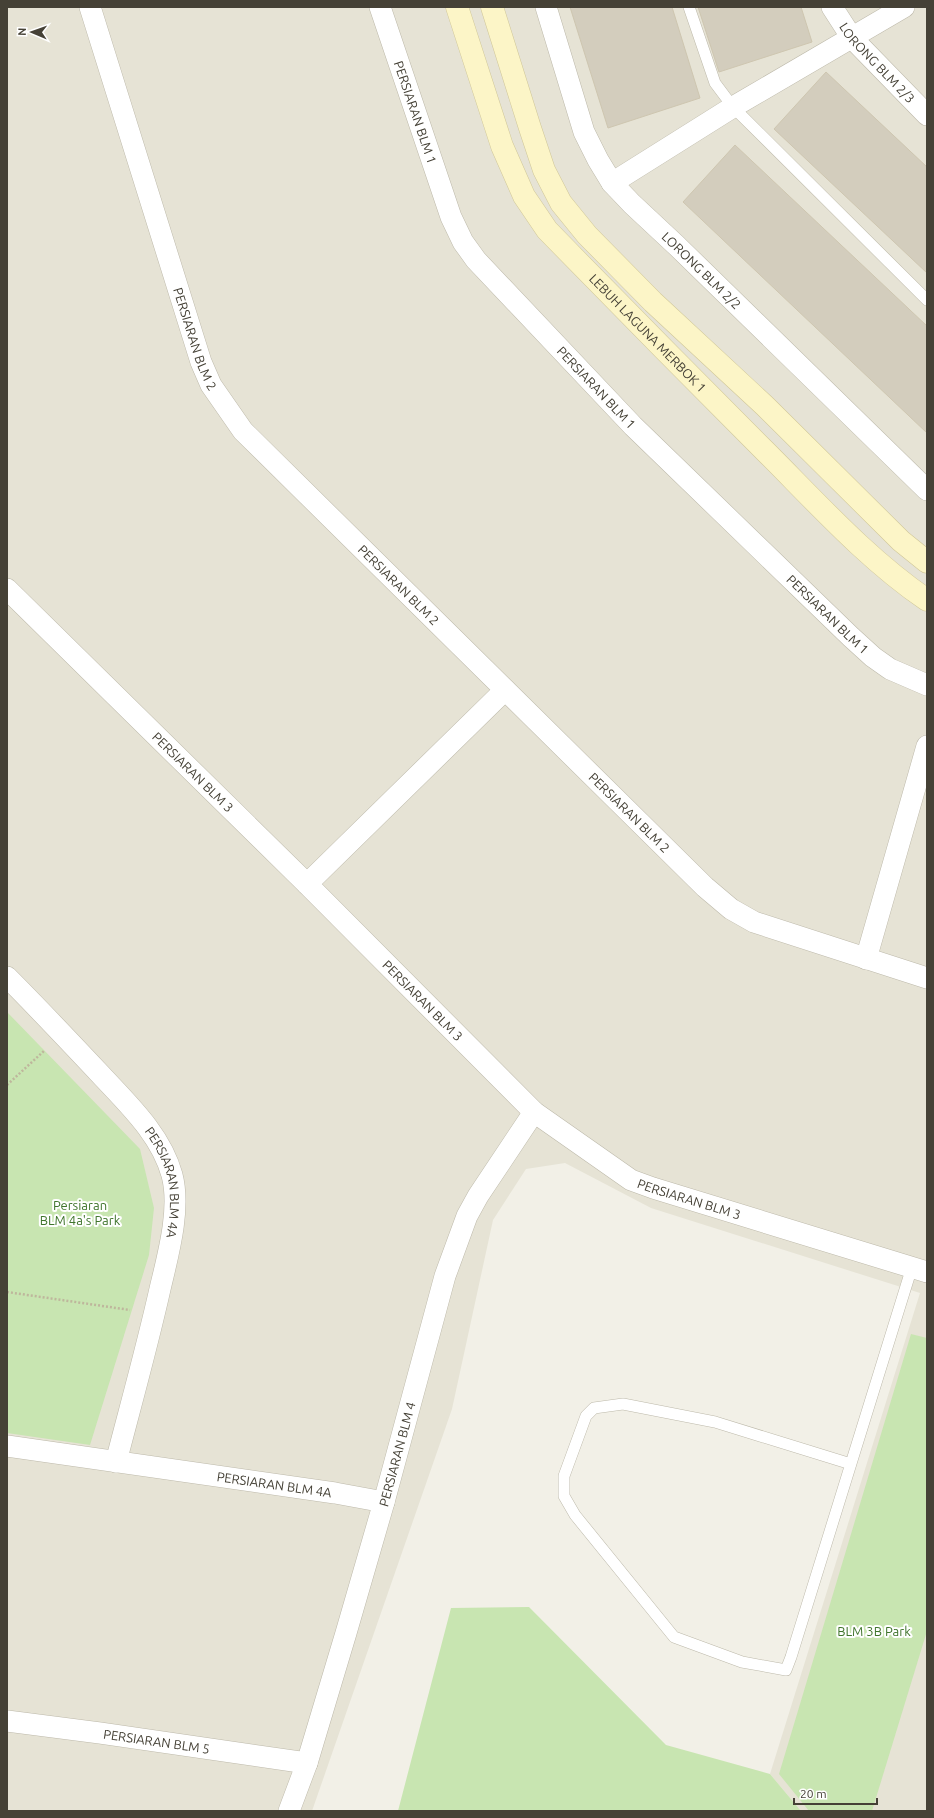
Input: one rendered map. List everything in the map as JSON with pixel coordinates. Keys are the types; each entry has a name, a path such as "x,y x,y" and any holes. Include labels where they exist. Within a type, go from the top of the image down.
{"street":[{"name":"PERSIARAN BLM 2","path":"90,7 196,348 211,384 243,431 705,887 731,908 754,922 927,978"},
{"name":"PERSIARAN BLM 1","path":"380,7 451,217 463,242 476,260 633,426 867,652 890,670 927,685"},
{"name":"LEBUH LAGUNA MERBOK 1","path":"457,7 502,146 524,196 547,230 822,509 877,562 927,600"},
{"name":"LEBUH LAGUNA MERBOK 1","path":"492,7 544,170 561,203 587,235 653,302 765,406 901,541 927,562"},
{"name":"LORONG BLM 2/2","path":"546,7 584,132 598,160 612,183 927,490"},
{"name":"LORONG BLM 2/3","path":"832,7 852,38 927,115"},
{"path":"612,183 733,107 904,7"},
{"name":"PERSIARAN BLM 3","path":"7,589 307,884 534,1112 631,1180 919,1269"},
{"path":"307,884 505,690"},
{"path":"866,959 927,746"},
{"name":"PERSIARAN BLM 4A","path":"7,977 62,1033 147,1125 161,1148 172,1175 175,1196 173,1226 154,1313 116,1462"},
{"name":"PERSIARAN BLM 4","path":"289,1811 307,1763 384,1502 430,1329 458,1241 467,1216 478,1196 534,1112"},
{"name":"PERSIARAN BLM 4A","path":"7,1446 384,1502"},
{"name":"PERSIARAN BLM 5","path":"7,1721 100,1732 307,1763"}],"lane":[{"path":"689,7 715,83 733,107 927,300"},
{"path":"851,1464 715,1422 623,1404 594,1408 586,1416 564,1476 564,1496 575,1515 593,1538 674,1636 742,1662 786,1670 851,1464 919,1269"}],"path":[{"path":"7,1085 62,1033"},
{"path":"7,1292 154,1313"}],"shaded area":[{"path":"7,7 927,7 927,1811 801,1811 770,1774 920,1293 651,1208 565,1163 526,1169 493,1220 452,1409 312,1811 7,1811"}],"green space":[{"name":"Persiaran BLM 4a's Park","path":"7,1012 140,1149 154,1208 149,1255 90,1445 7,1433"},
{"name":"BLM 3B Park","path":"911,1334 927,1338 927,1631 872,1811 809,1811 779,1774"},
{"path":"529,1607 666,1745 770,1774 801,1811 398,1811 451,1608"}],"building":[{"path":"570,7 672,7 700,98 608,128"},
{"path":"698,7 801,7 812,42 719,72"},
{"path":"826,72 927,167 927,273 774,129"},
{"path":"735,145 927,326 927,433 683,202"}]}
